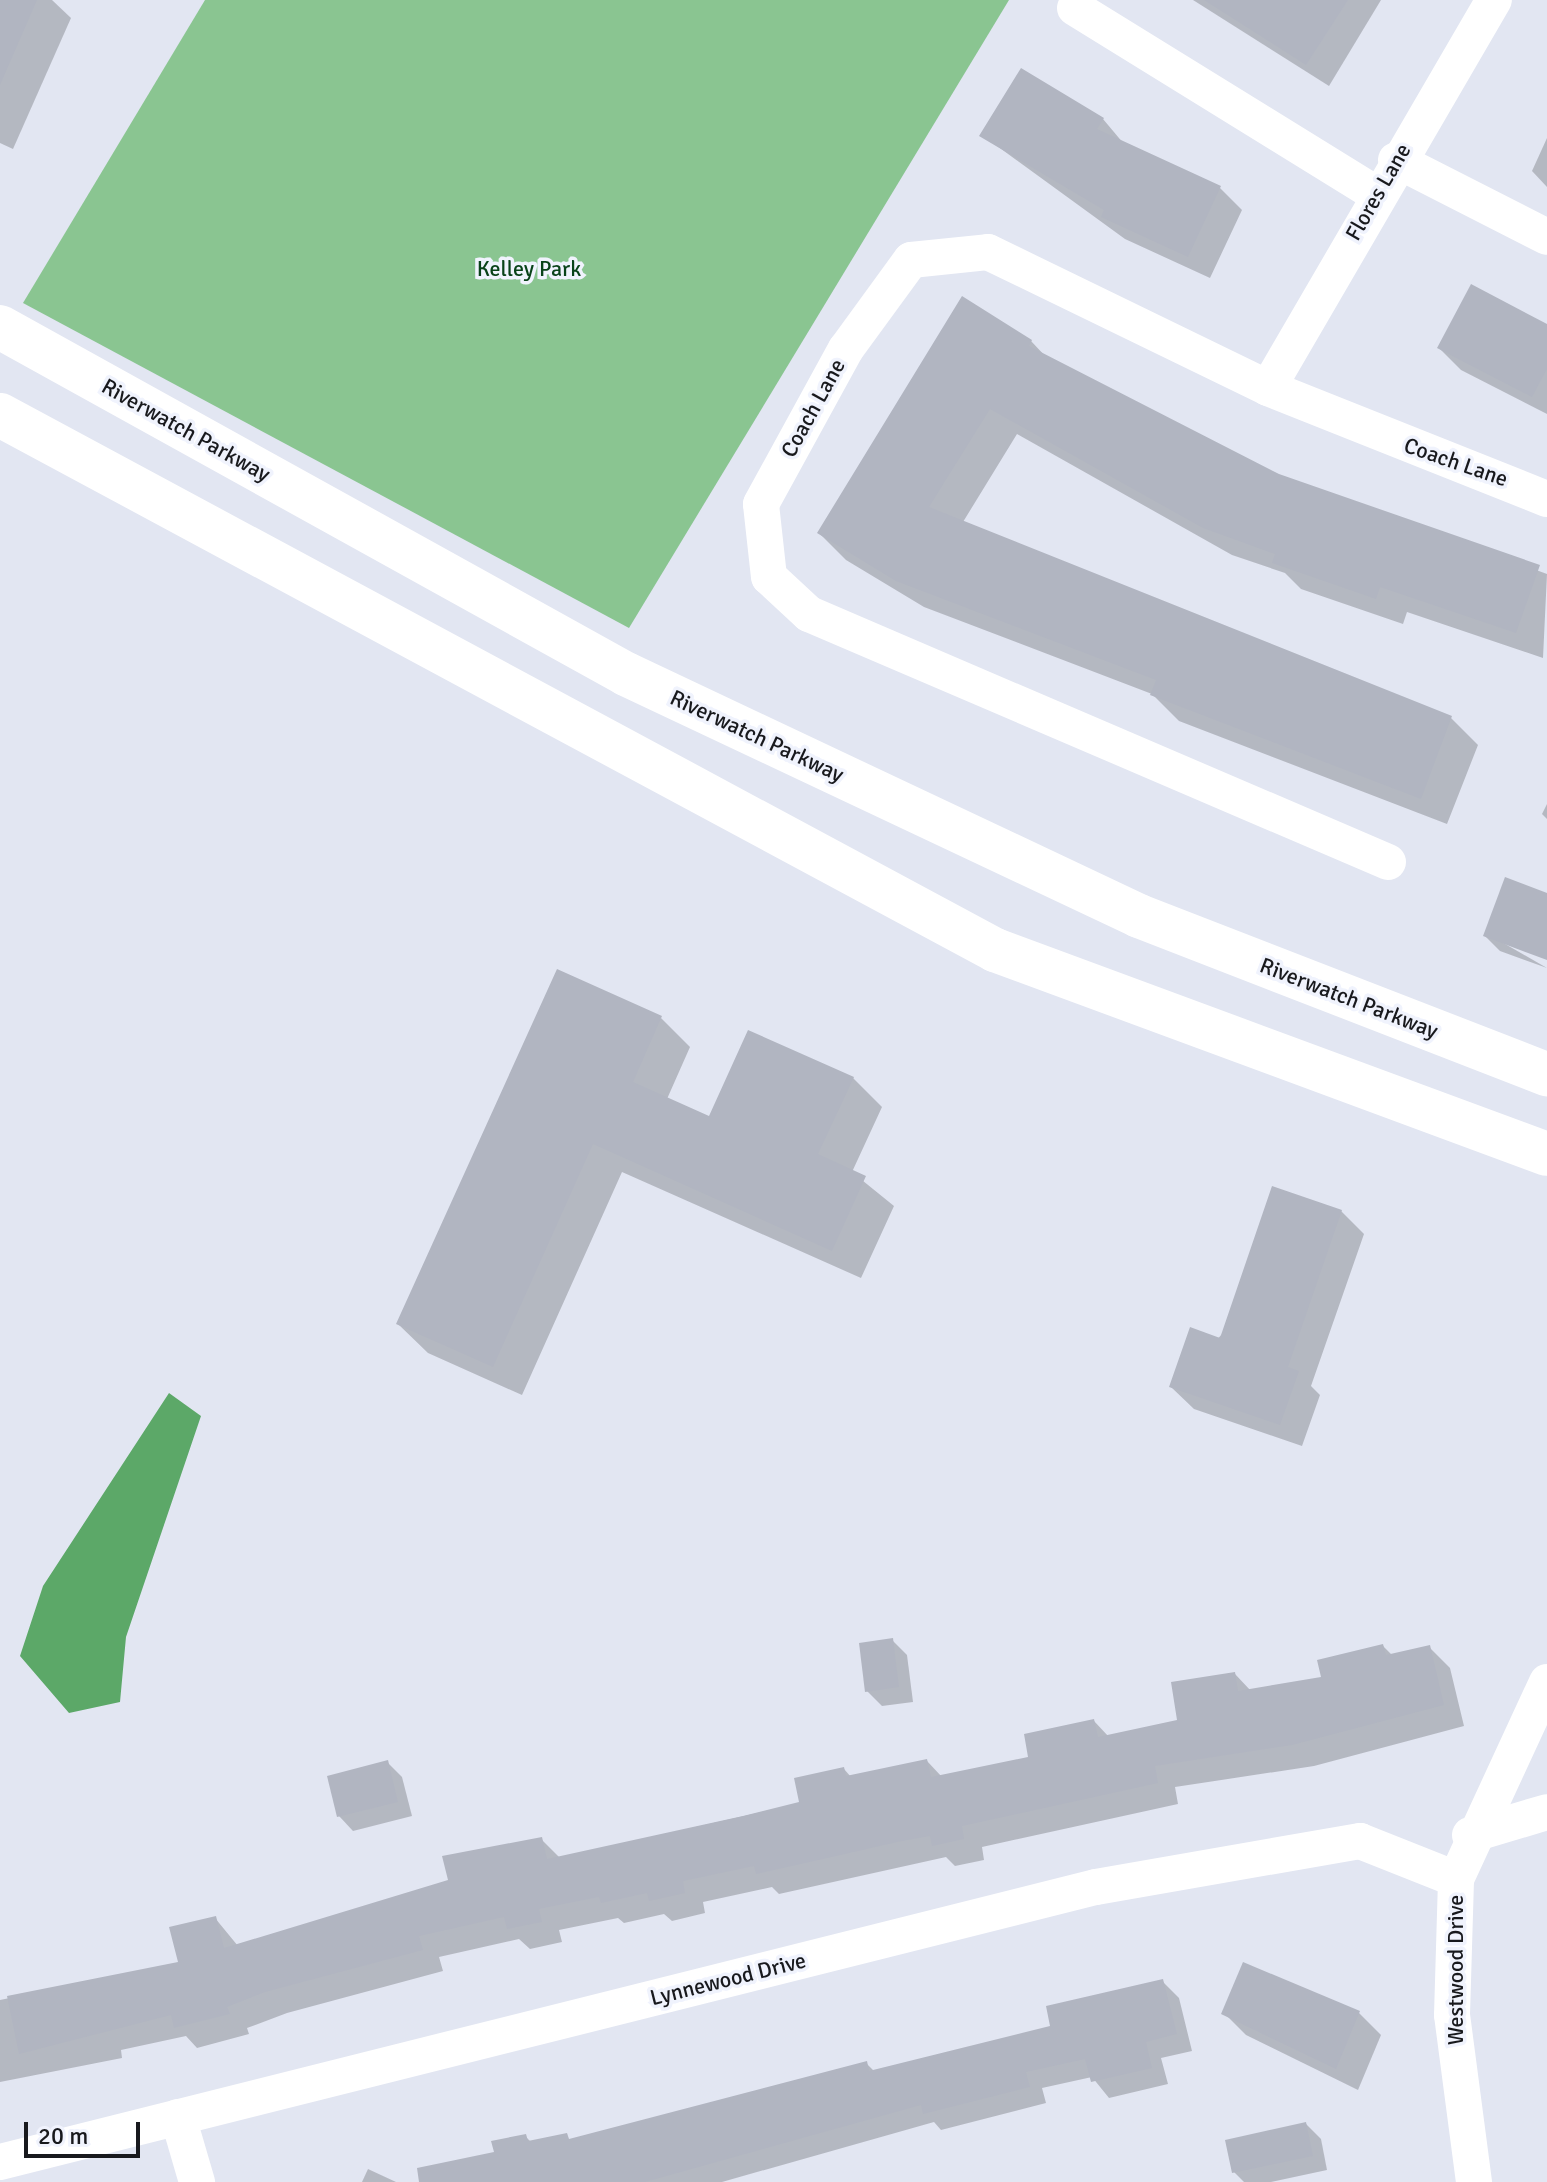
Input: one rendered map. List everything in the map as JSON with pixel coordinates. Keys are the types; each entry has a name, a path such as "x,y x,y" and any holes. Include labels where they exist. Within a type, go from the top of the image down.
{"main road":[{"name":"Riverwatch Parkway","path":"0,327 626,674 1139,916 1547,1074"},
{"path":"0,415 995,950 1547,1154"}],"street":[{"name":"Flores Lane","path":"1268,388 1376,194 1494,0"},
{"path":"1075,8 1376,194"},
{"path":"1396,160 1547,237"},
{"name":"Coach Lane","path":"1388,862 809,614 769,577 761,504 846,349 911,260 988,252 1268,388 1547,499"},
{"name":"Westwood Drive","path":"1474,2182 1452,2015 1456,1879 1470,1835 1547,1682"},
{"path":"1470,1835 1547,1812"},
{"name":"Lynnewood Drive","path":"0,2162 1096,1887 1360,1841 1456,1879"},
{"path":"178,2117 197,2182"}],"green space":[{"name":"Kelley Park","path":"205,0 1009,0 629,628 23,303"}],"shaded area":[{"path":"169,1393 201,1416 126,1637 120,1702 69,1713 20,1656 43,1586"}],"building":[{"path":"0,0 37,0 0,85"},
{"path":"1204,0 1348,0 1306,65"},
{"path":"1021,68 1104,118 1097,129 1221,186 1188,257 1101,217 1104,210 979,136"},
{"path":"1471,284 1547,324 1547,369 1532,397 1437,348"},
{"path":"962,296 1032,340 1029,346 1279,474 1540,565 1516,633 1380,587 1376,599 1272,563 1275,554 1203,528 990,409 929,507 1452,716 1421,799 1150,695 1156,680 896,581 817,533"},
{"path":"1505,877 1547,893 1547,960 1483,936"},
{"path":"557,969 662,1016 633,1082 709,1116 748,1030 854,1077 818,1154 866,1176 832,1251 593,1144 493,1367 396,1324"},
{"path":"1272,1186 1342,1210 1288,1367 1299,1371 1280,1425 1169,1387 1190,1327 1220,1338"},
{"path":"893,1638 899,1687 865,1692 859,1643"},
{"path":"1383,1644 1386,1655 1430,1645 1444,1705 1292,1745 1155,1766 1158,1783 962,1826 964,1839 932,1846 930,1836 756,1874 754,1866 683,1881 685,1893 649,1901 647,1893 601,1903 599,1897 539,1909 542,1922 507,1929 504,1917 419,1936 423,1950 265,1992 227,2007 230,2014 174,2028 171,2015 19,2054 7,1996 178,1962 169,1927 216,1916 224,1948 448,1880 442,1856 542,1837 547,1859 743,1816 799,1802 794,1778 844,1767 846,1776 927,1759 931,1777 1028,1757 1024,1734 1094,1719 1098,1737 1177,1720 1171,1682 1235,1672 1238,1691 1321,1677 1317,1660"},
{"path":"388,1760 398,1802 337,1817 327,1776"},
{"path":"1243,1962 1360,2011 1336,2069 1221,2014"},
{"path":"1163,1979 1177,2034 1146,2042 1152,2068 1091,2082 1085,2059 1026,2072 1030,2087 923,2114 921,2105 645,2182 419,2182 417,2168 494,2152 491,2141 526,2134 528,2141 567,2133 569,2139 867,2061 869,2071 1050,2026 1046,2006"},
{"path":"1306,2122 1313,2156 1232,2173 1225,2140"}]}
